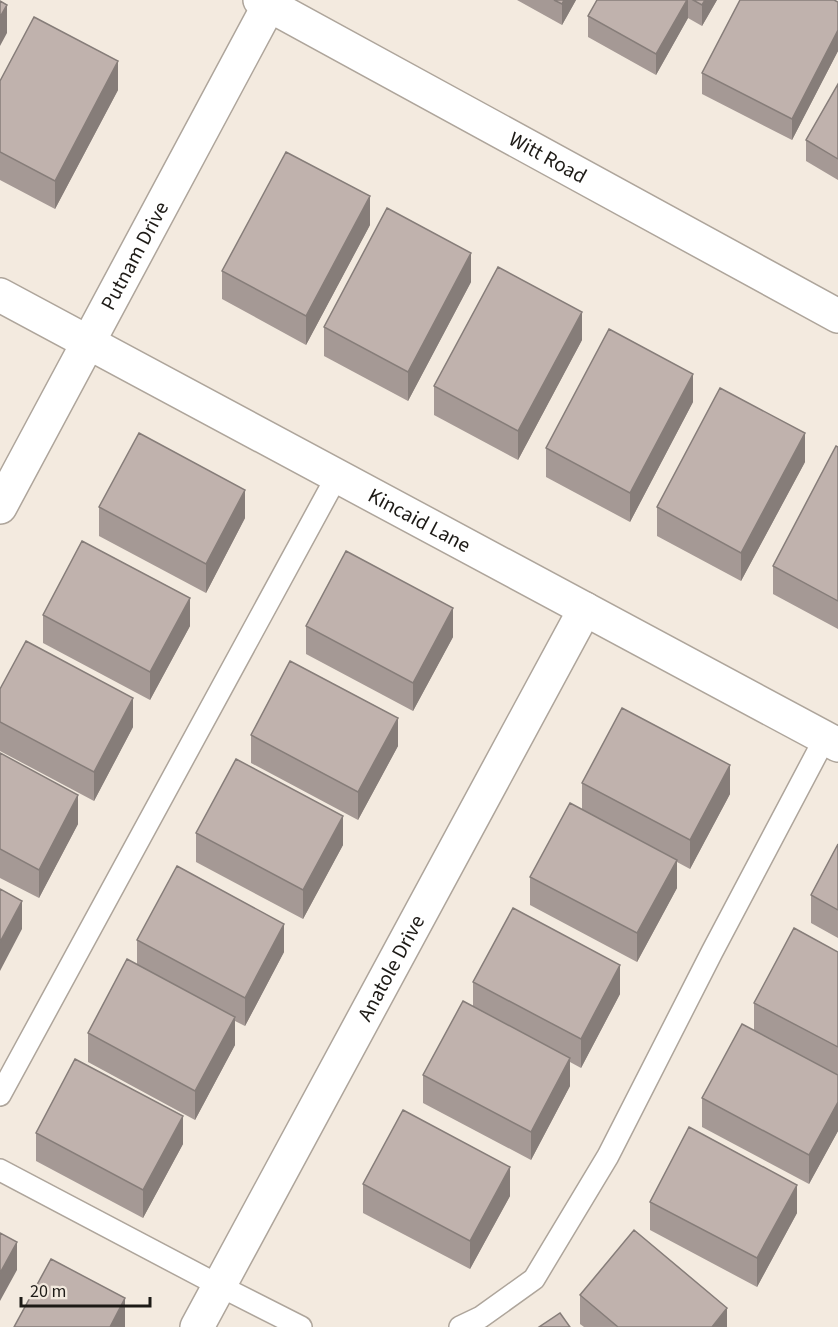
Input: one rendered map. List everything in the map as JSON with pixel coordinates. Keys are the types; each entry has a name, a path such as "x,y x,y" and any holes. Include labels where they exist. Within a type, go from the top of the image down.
{"street":[{"name":"Witt Road","path":"265,3 838,316"},
{"name":"Putnam Drive","path":"0,507 265,3"},
{"name":"Kincaid Lane","path":"0,295 832,741"},
{"name":"Anatole Drive","path":"197,1327 585,609"}],"lane":[{"path":"0,1095 337,476"},
{"path":"460,1327 480,1317 534,1279 608,1156 712,951 832,741"},
{"path":"0,1170 301,1327"}],"building":[{"path":"597,0 687,0 656,54 588,16"},
{"path":"693,0 705,0 702,5"},
{"path":"740,0 834,0 838,2 838,30 792,119 702,73"},
{"path":"0,1 7,5 0,17"},
{"path":"34,17 118,61 55,181 0,152 0,81"},
{"path":"838,84 838,159 806,140"},
{"path":"286,152 370,196 306,316 222,271"},
{"path":"387,208 471,253 408,372 324,327"},
{"path":"498,267 582,312 518,431 434,386"},
{"path":"609,329 693,374 630,493 546,448"},
{"path":"720,388 805,433 741,553 657,507"},
{"path":"139,433 245,490 206,564 99,507"},
{"path":"836,446 838,447 838,601 773,566"},
{"path":"82,541 190,598 150,672 43,615"},
{"path":"346,551 453,608 413,683 306,626"},
{"path":"26,641 133,698 94,772 0,722 0,689"},
{"path":"290,661 398,718 358,792 251,735"},
{"path":"622,708 730,765 690,840 582,783"},
{"path":"0,753 78,795 39,870 0,849"},
{"path":"236,759 343,816 303,890 196,833"},
{"path":"570,803 677,860 637,933 530,877"},
{"path":"838,844 838,910 811,895"},
{"path":"177,866 284,924 245,998 137,940"},
{"path":"0,889 22,901 0,942"},
{"path":"513,908 620,965 581,1039 473,982"},
{"path":"794,928 838,952 838,1047 754,1003"},
{"path":"127,959 235,1017 195,1091 88,1033"},
{"path":"463,1001 570,1058 531,1132 423,1075"},
{"path":"742,1024 838,1075 838,1102 809,1155 702,1098"},
{"path":"75,1059 183,1116 143,1190 36,1133"},
{"path":"403,1110 510,1167 470,1241 363,1184"},
{"path":"689,1127 797,1185 757,1258 650,1202"},
{"path":"634,1230 727,1308 712,1327 618,1327 580,1295"},
{"path":"0,1233 17,1242 0,1273"},
{"path":"51,1259 125,1298 110,1327 14,1327"},
{"path":"560,1313 570,1327 539,1327"}]}
